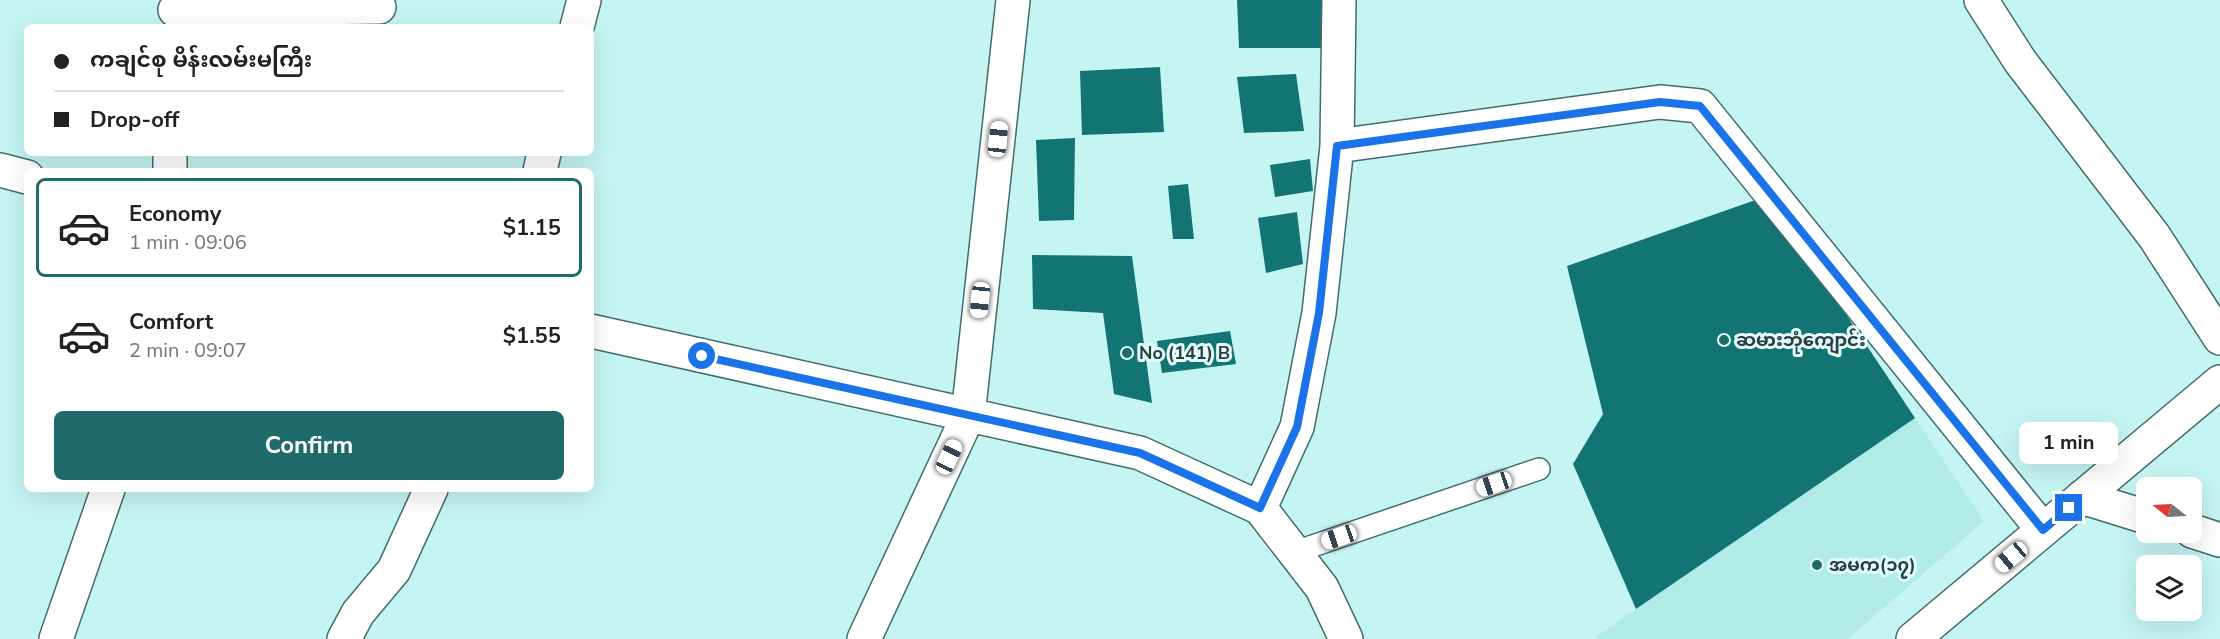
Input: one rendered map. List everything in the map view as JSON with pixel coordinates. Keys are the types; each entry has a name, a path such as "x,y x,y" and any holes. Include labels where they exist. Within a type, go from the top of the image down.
{"street":[{"path":"578,24 584,0"},
{"path":"864,639 968,416 1013,0"},
{"path":"1260,508 1297,427 1319,313 1337,146 1338,0"},
{"path":"1981,0 2020,61 2154,236 2220,338"},
{"path":"174,12 378,7"},
{"path":"1337,146 1660,102 1700,106 2043,530"},
{"path":"0,170 24,176"},
{"path":"594,331 1140,453 1260,508 1322,588 1346,639"},
{"path":"1913,639 2220,381"},
{"path":"56,639 107,492"},
{"path":"344,639 358,613 394,570 430,492"},
{"path":"2082,497 2136,514"},
{"path":"2202,534 2220,540"}],"lane":[{"path":"1295,552 1539,470"}],"shaded area":[{"name":"အမက(၁၇)","path":"1915,418 1984,521 1848,639 1599,639 1597,636"}],"building":[{"path":"1237,0 1327,0 1326,48 1239,48"},
{"path":"1160,67 1164,132 1082,135 1080,71"},
{"path":"1296,74 1304,131 1244,133 1237,77"},
{"path":"1075,138 1074,220 1039,221 1036,140"},
{"path":"1310,159 1313,191 1275,197 1270,165"},
{"path":"1188,184 1194,239 1173,239 1168,186"},
{"name":"ဆမားဘုံကျောင်း","path":"1767,196 1915,418 1636,609 1573,464 1603,414 1567,266"},
{"path":"1297,212 1303,264 1266,273 1258,218"},
{"name":"No (141) B","path":"1032,255 1132,256 1152,403 1114,394 1103,313 1033,309"},
{"path":"1230,331 1236,364 1162,373 1157,341"}],"place":[{"name":"ဆမားဘုံကျောင်း","path":"1724,340"},
{"name":"No (141) B","path":"1127,353"},
{"name":"အမက(၁၇)","path":"1817,565"}],"route":[{"path":"702,356 1140,453 1260,508 1297,427 1319,313 1337,146 1660,102 1700,106 2043,530 2069,508"}]}
